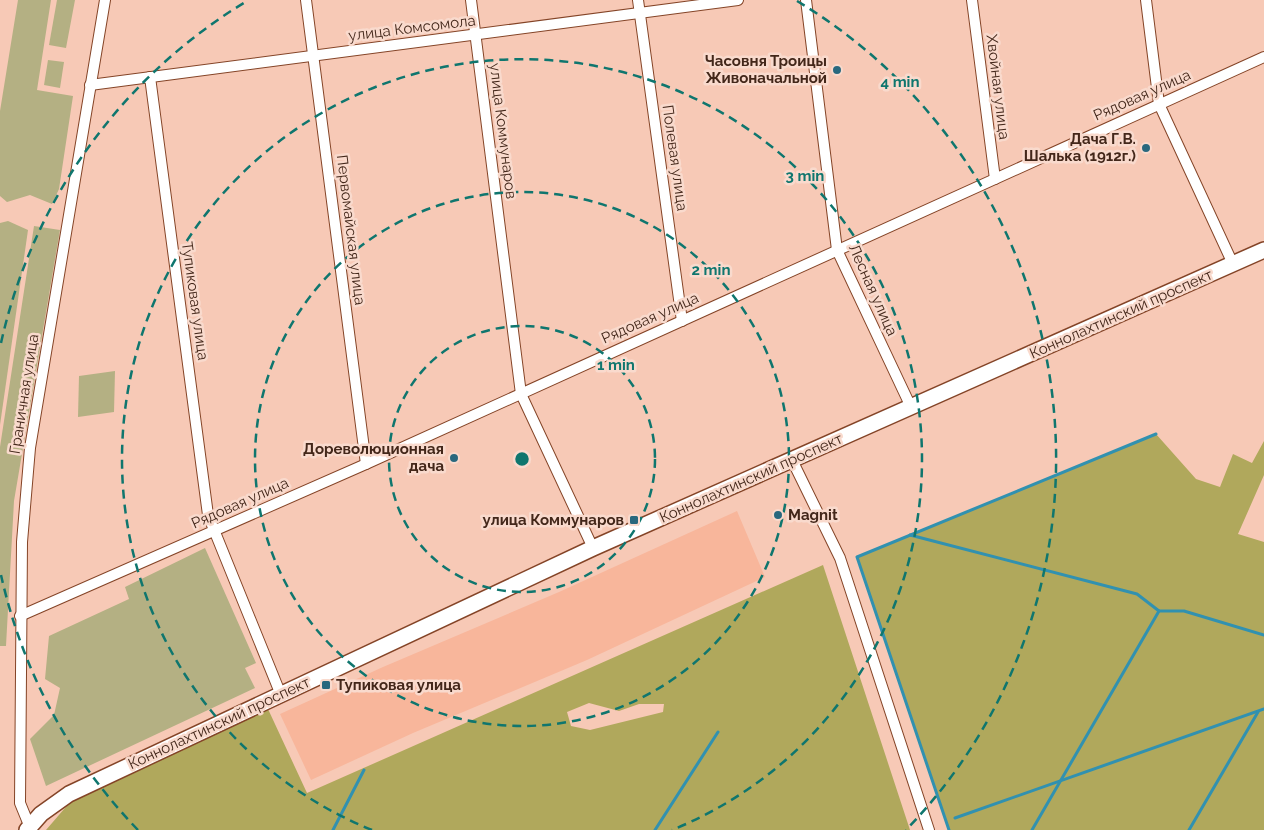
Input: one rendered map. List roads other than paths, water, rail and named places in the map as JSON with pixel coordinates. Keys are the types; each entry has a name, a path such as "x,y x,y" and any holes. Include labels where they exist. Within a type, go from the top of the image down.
{"main road":[{"name":"Коннолахтинский проспект","path":"28,828 41,814 70,794 593,548 1264,250"}],"street":[{"name":"Граничная улица","path":"28,828 20,803 20,616 22,542 30,448 104,0"},
{"name":"Первомайская улица","path":"306,0 366,464"},
{"name":"улица Коммунаров","path":"472,0 521,394 593,548"},
{"name":"Полевая улица","path":"638,0 682,321"},
{"name":"улица Комсомола","path":"90,85 738,0"},
{"name":"Лесная улица","path":"806,0 837,250 910,407"},
{"name":"Хвойная улица","path":"972,0 995,179"},
{"path":"1146,0 1159,104 1233,264"},
{"name":"Рядовая улица","path":"20,616 140,565 213,530 366,464 1264,57"},
{"name":"Тупиковая улица","path":"150,77 207,505 213,530 281,695"},
{"path":"792,460 840,558 929,830"}],"waterway":[{"path":"949,830 857,557 1156,434"},
{"path":"910,535 1137,594 1159,611"},
{"path":"1032,830 1159,611 1184,611 1264,635"},
{"path":"955,818 1264,709"},
{"path":"1189,830 1258,712"},
{"path":"655,830 718,732"},
{"path":"333,830 364,770"}],"place":[{"name":"Часовня Троицы Живоначальной","path":"837,70"},
{"name":"Дача Г.В. Шалька (1912г.)","path":"1146,148"},
{"name":"Дореволюционная дача","path":"454,458"},
{"name":"Magnit","path":"778,515"},
{"name":"улица Коммунаров","path":"634,520"},
{"name":"Тупиковая улица","path":"326,685"}]}
